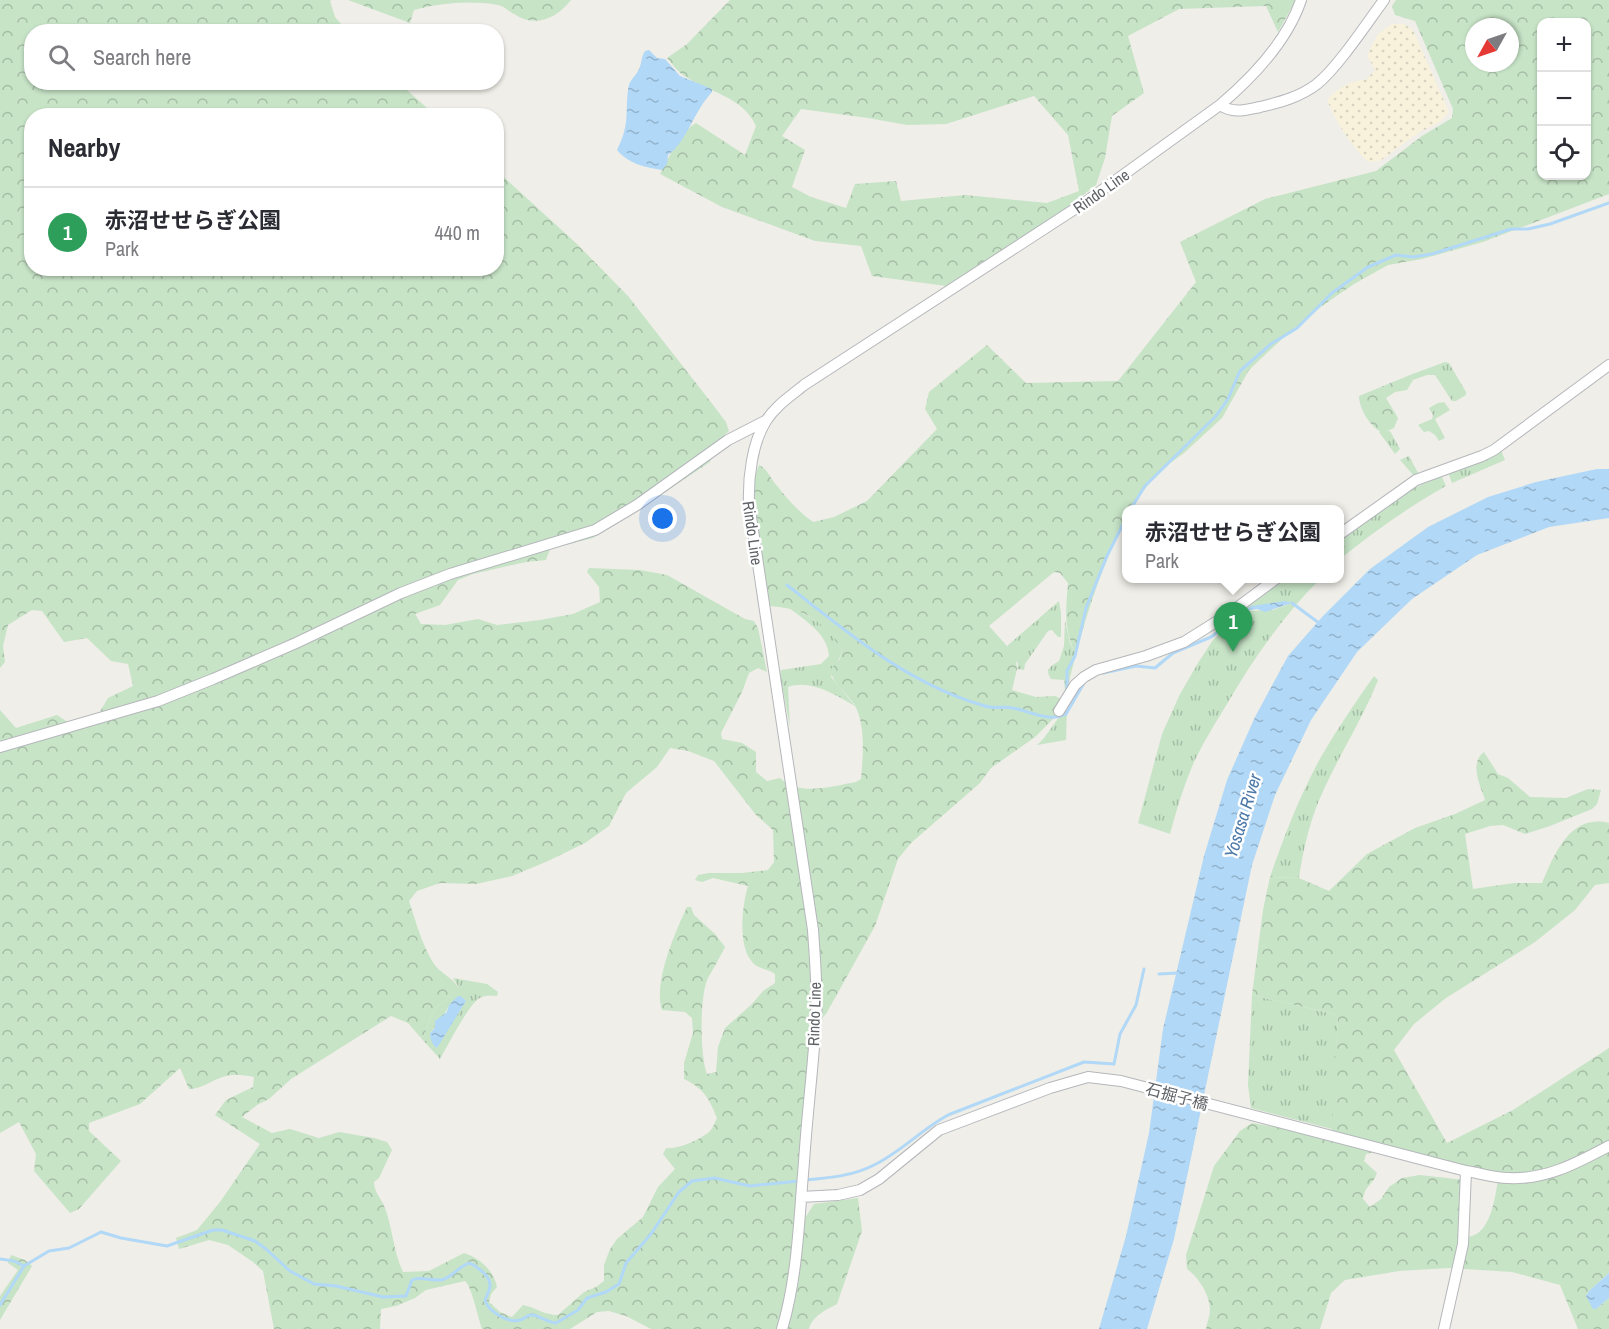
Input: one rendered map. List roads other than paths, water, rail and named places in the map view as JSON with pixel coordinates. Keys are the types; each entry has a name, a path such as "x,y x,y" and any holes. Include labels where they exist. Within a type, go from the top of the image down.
{"street":[{"name":"Rindo Line","path":"782,1329 788,1308 801,1197 816,1020 816,972 813,930 749,504 748,482 752,459 765,421 779,405 804,385 1087,201 1220,105 1262,65 1284,35 1301,0"},
{"path":"1220,105 1227,110 1239,112 1288,100 1310,88 1332,69 1384,0"},
{"path":"1344,531 1416,480 1494,450 1609,365"},
{"path":"0,747 158,701 296,643 401,593 450,574 595,530 637,505 728,440 765,421"},
{"path":"1059,711 1075,685 1084,677 1096,670 1146,657 1184,642 1271,583"},
{"name":"石掘子橋","path":"801,1197 838,1195 860,1190 879,1179 939,1130 1058,1085 1088,1077 1121,1081 1467,1171 1507,1178 1530,1178 1565,1169 1609,1146"},
{"path":"1444,1329 1463,1244 1467,1171"}],"water":[{"path":"649,50 657,58 665,59 680,76 712,89 680,143 668,155 667,164 662,170 637,164 621,155 617,150 625,126 629,86 639,69 645,51"},
{"name":"Yosasa River","path":"1597,469 1609,469 1609,518 1549,527 1477,555 1412,599 1357,652 1311,720 1275,795 1252,865 1174,1239 1147,1329 1099,1329 1126,1236 1149,1133 1163,1029 1204,856 1227,780 1255,717 1288,656 1323,616 1370,569 1428,527 1488,497 1536,482"},
{"path":"1285,601 1292,603 1265,612 1257,609 1244,611 1251,606"},
{"path":"458,996 466,1001 437,1048 430,1033 435,1028 435,1021 447,1012 449,1005"},
{"path":"1609,1273 1609,1298 1593,1309 1586,1296"}],"waterway":[{"path":"1133,505 1145,486 1216,416 1228,399 1240,371 1271,344 1297,328 1332,293 1368,267 1396,255 1413,257 1432,254 1511,229 1528,229 1550,224 1609,203"},
{"path":"1067,691 1067,671 1075,656 1086,608 1122,526"},
{"path":"787,585 880,656 957,697 985,706 1013,708 1040,716 1053,717 1066,714 1084,683"},
{"path":"1292,603 1319,623"},
{"path":"1103,673 1136,666 1155,668 1173,653 1211,637 1245,612"},
{"path":"805,1180 841,1176 866,1169 884,1160 948,1115 1084,1062 1114,1064 1120,1034 1136,1005 1144,969"},
{"path":"1159,974 1178,973"},
{"path":"0,1259 14,1261 24,1266 49,1251 69,1248 101,1232 167,1246 213,1230 222,1230 255,1241 290,1271 314,1284 336,1286 383,1297 406,1296 412,1280 445,1279 470,1263 483,1272 490,1282 485,1301 495,1312 515,1321 533,1315 556,1323 578,1310 587,1298 606,1292 619,1284 626,1263 651,1234 679,1192 692,1181 714,1178 750,1186 799,1181"},
{"path":"0,1305 24,1266"}],"place":[{"name":"赤沼せせらぎ公園","path":"1233,652"}]}
